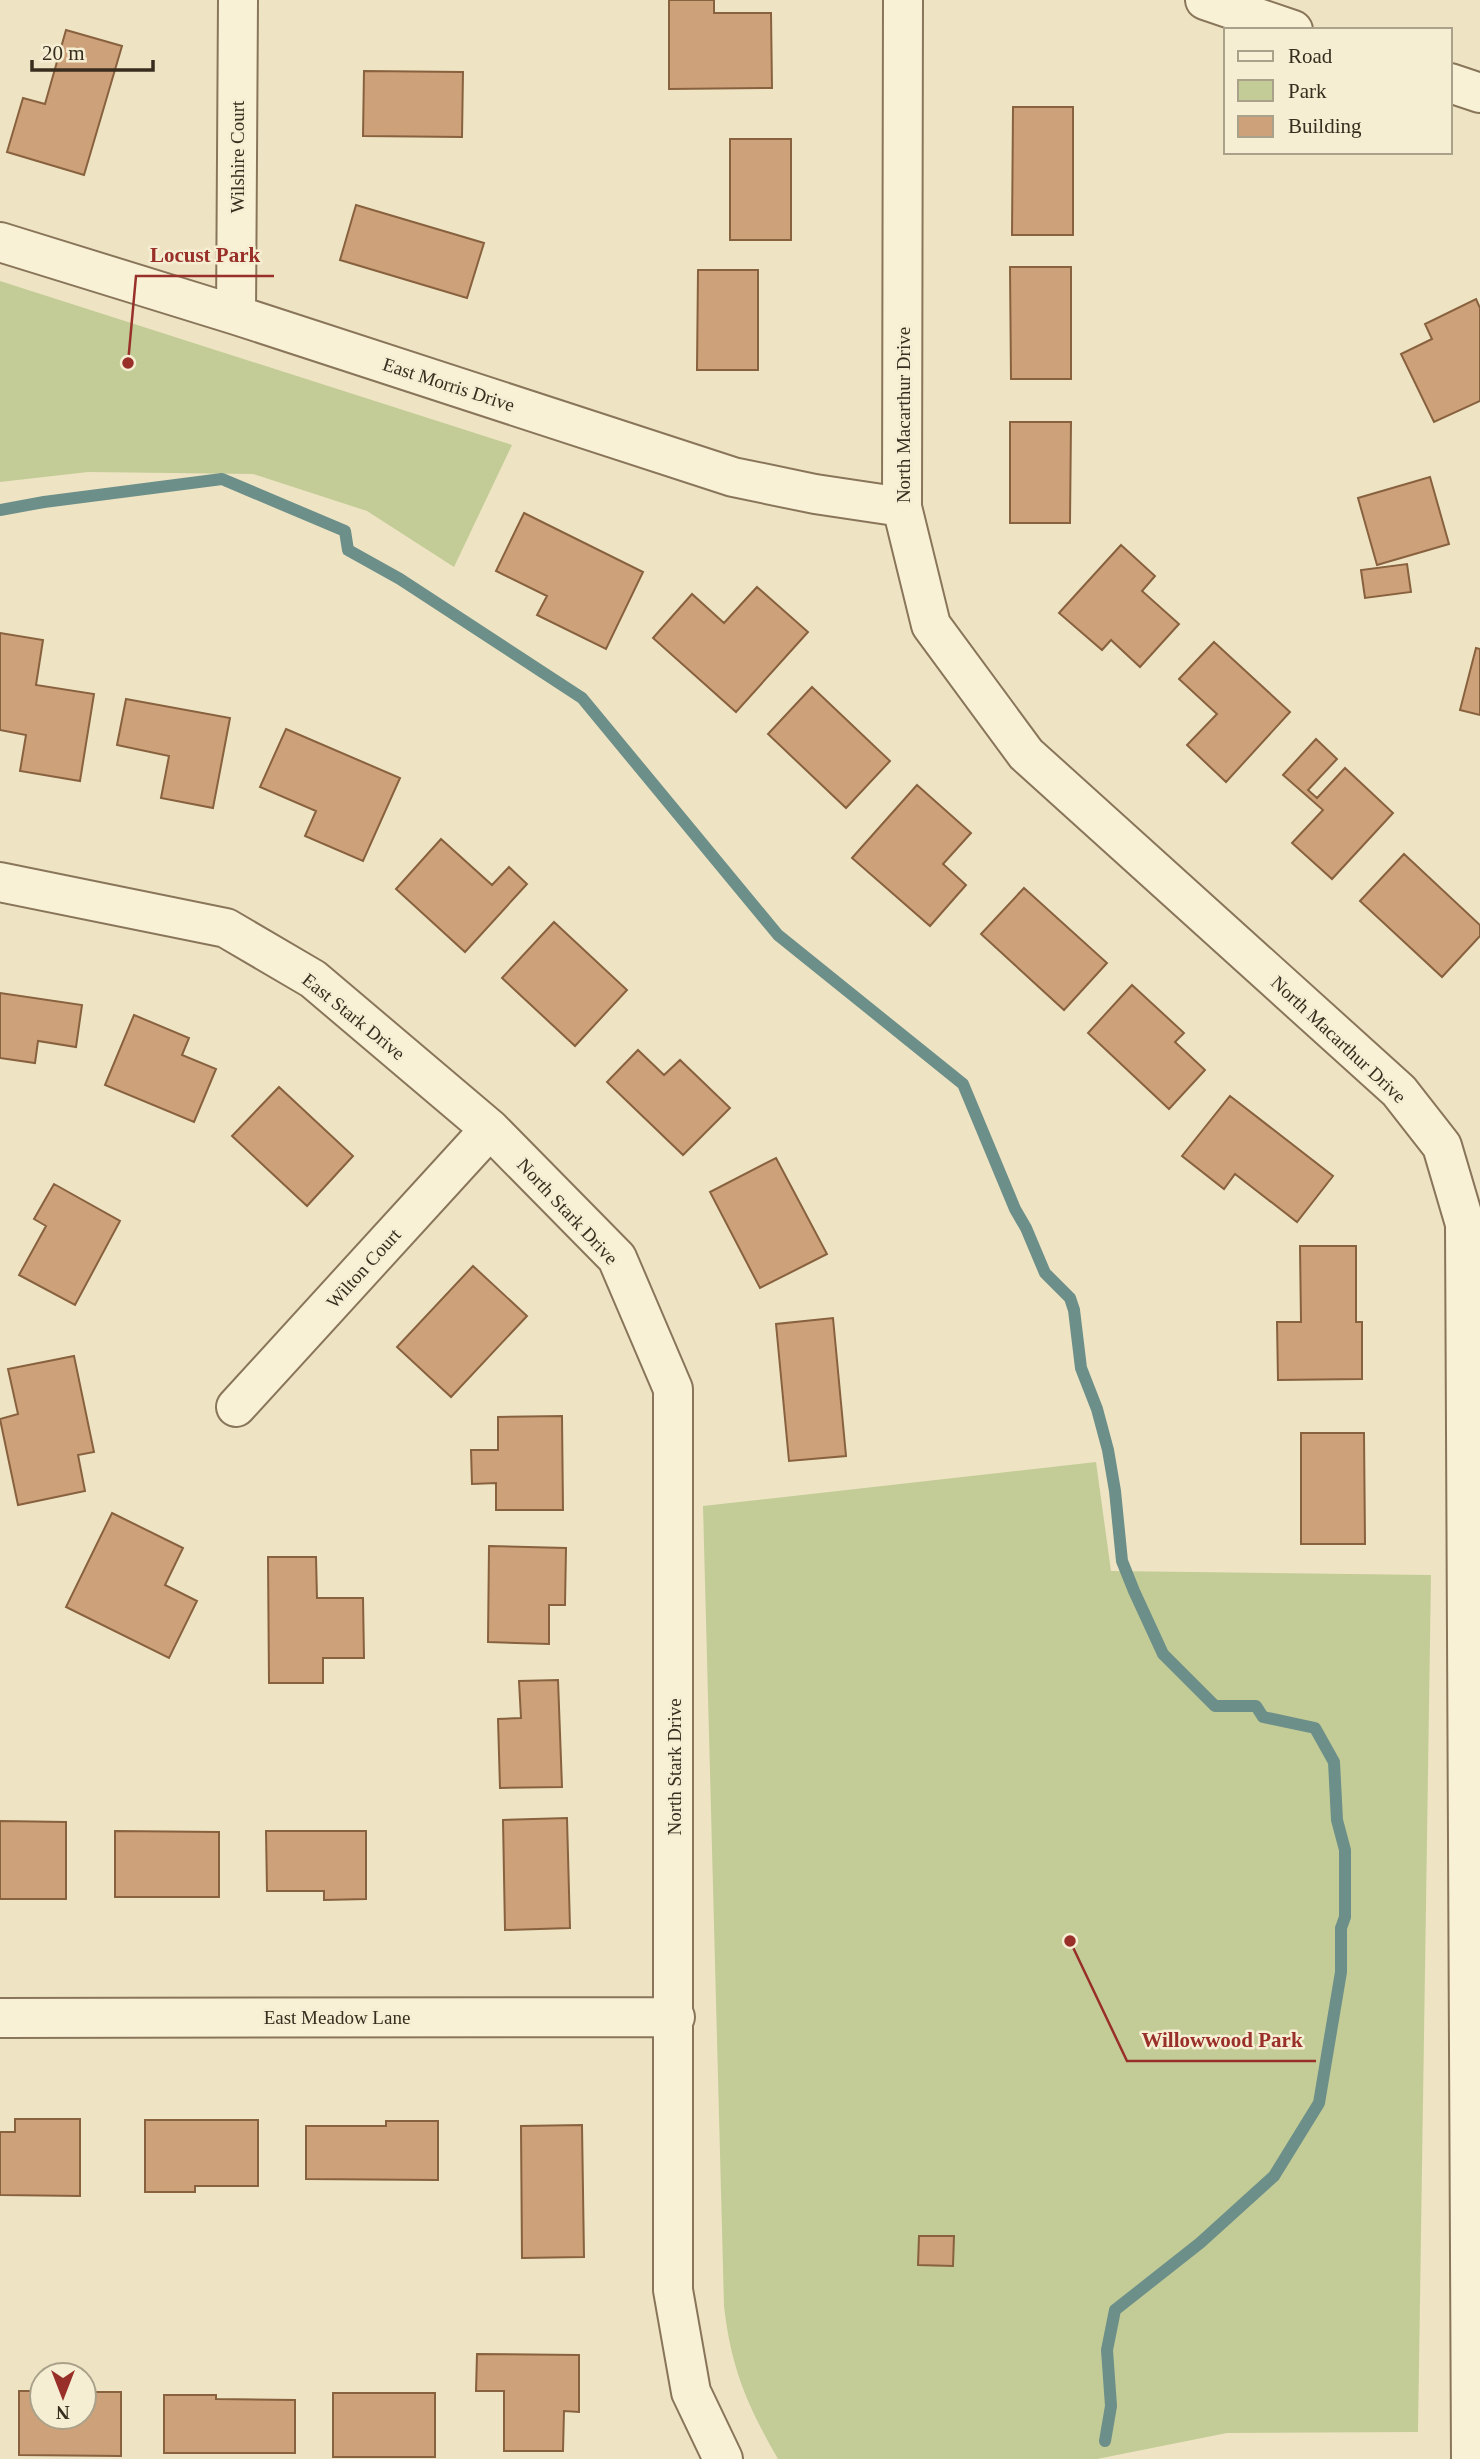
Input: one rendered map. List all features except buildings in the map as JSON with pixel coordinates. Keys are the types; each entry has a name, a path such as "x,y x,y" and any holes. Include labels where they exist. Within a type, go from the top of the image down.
{"street":[{"name":"Wilshire Court","path":"236,315 238,0"},
{"name":"North Macarthur Drive","path":"903,0 902,507 931,625 1026,754 1399,1091 1442,1146 1465,1224 1471,2459"},
{"path":"1205,0 1287,28"},
{"path":"1452,84 1480,93"},
{"name":"East Morris Drive","path":"0,242 236,315 733,477 815,494 902,507"},
{"name":"East Stark Drive","path":"0,882 226,928 313,979 490,1129"},
{"name":"Wilton Court","path":"236,1408 490,1129"},
{"name":"North Stark Drive","path":"490,1129 617,1258 673,1389 674,2290 691,2392 723,2459"},
{"name":"East Meadow Lane","path":"0,2018 674,2017"}],"green space":[{"path":"0,281 512,445 454,567 367,511 253,474 88,472 0,482"},
{"path":"1096,1462 1111,1571 1431,1575 1418,2432 1227,2433 1097,2459 778,2459 742,2386 731,2348 724,2306 703,1506"}],"waterway":[{"path":"0,510 222,479 345,531 348,550 400,579 582,698 778,935 963,1084 1045,1273 1070,1298 1081,1368 1097,1409 1108,1450 1122,1561 1163,1654 1215,1706 1256,1706 1263,1717 1315,1728 1334,1762 1337,1820 1345,1850 1345,1917 1341,1928 1341,1972 1319,2103 1274,2176 1200,2243 1115,2310 1107,2350 1111,2406 1105,2441"}],"place":[{"name":"Locust Park","path":"128,363"},
{"name":"Willowwood Park","path":"1070,1941"}]}
